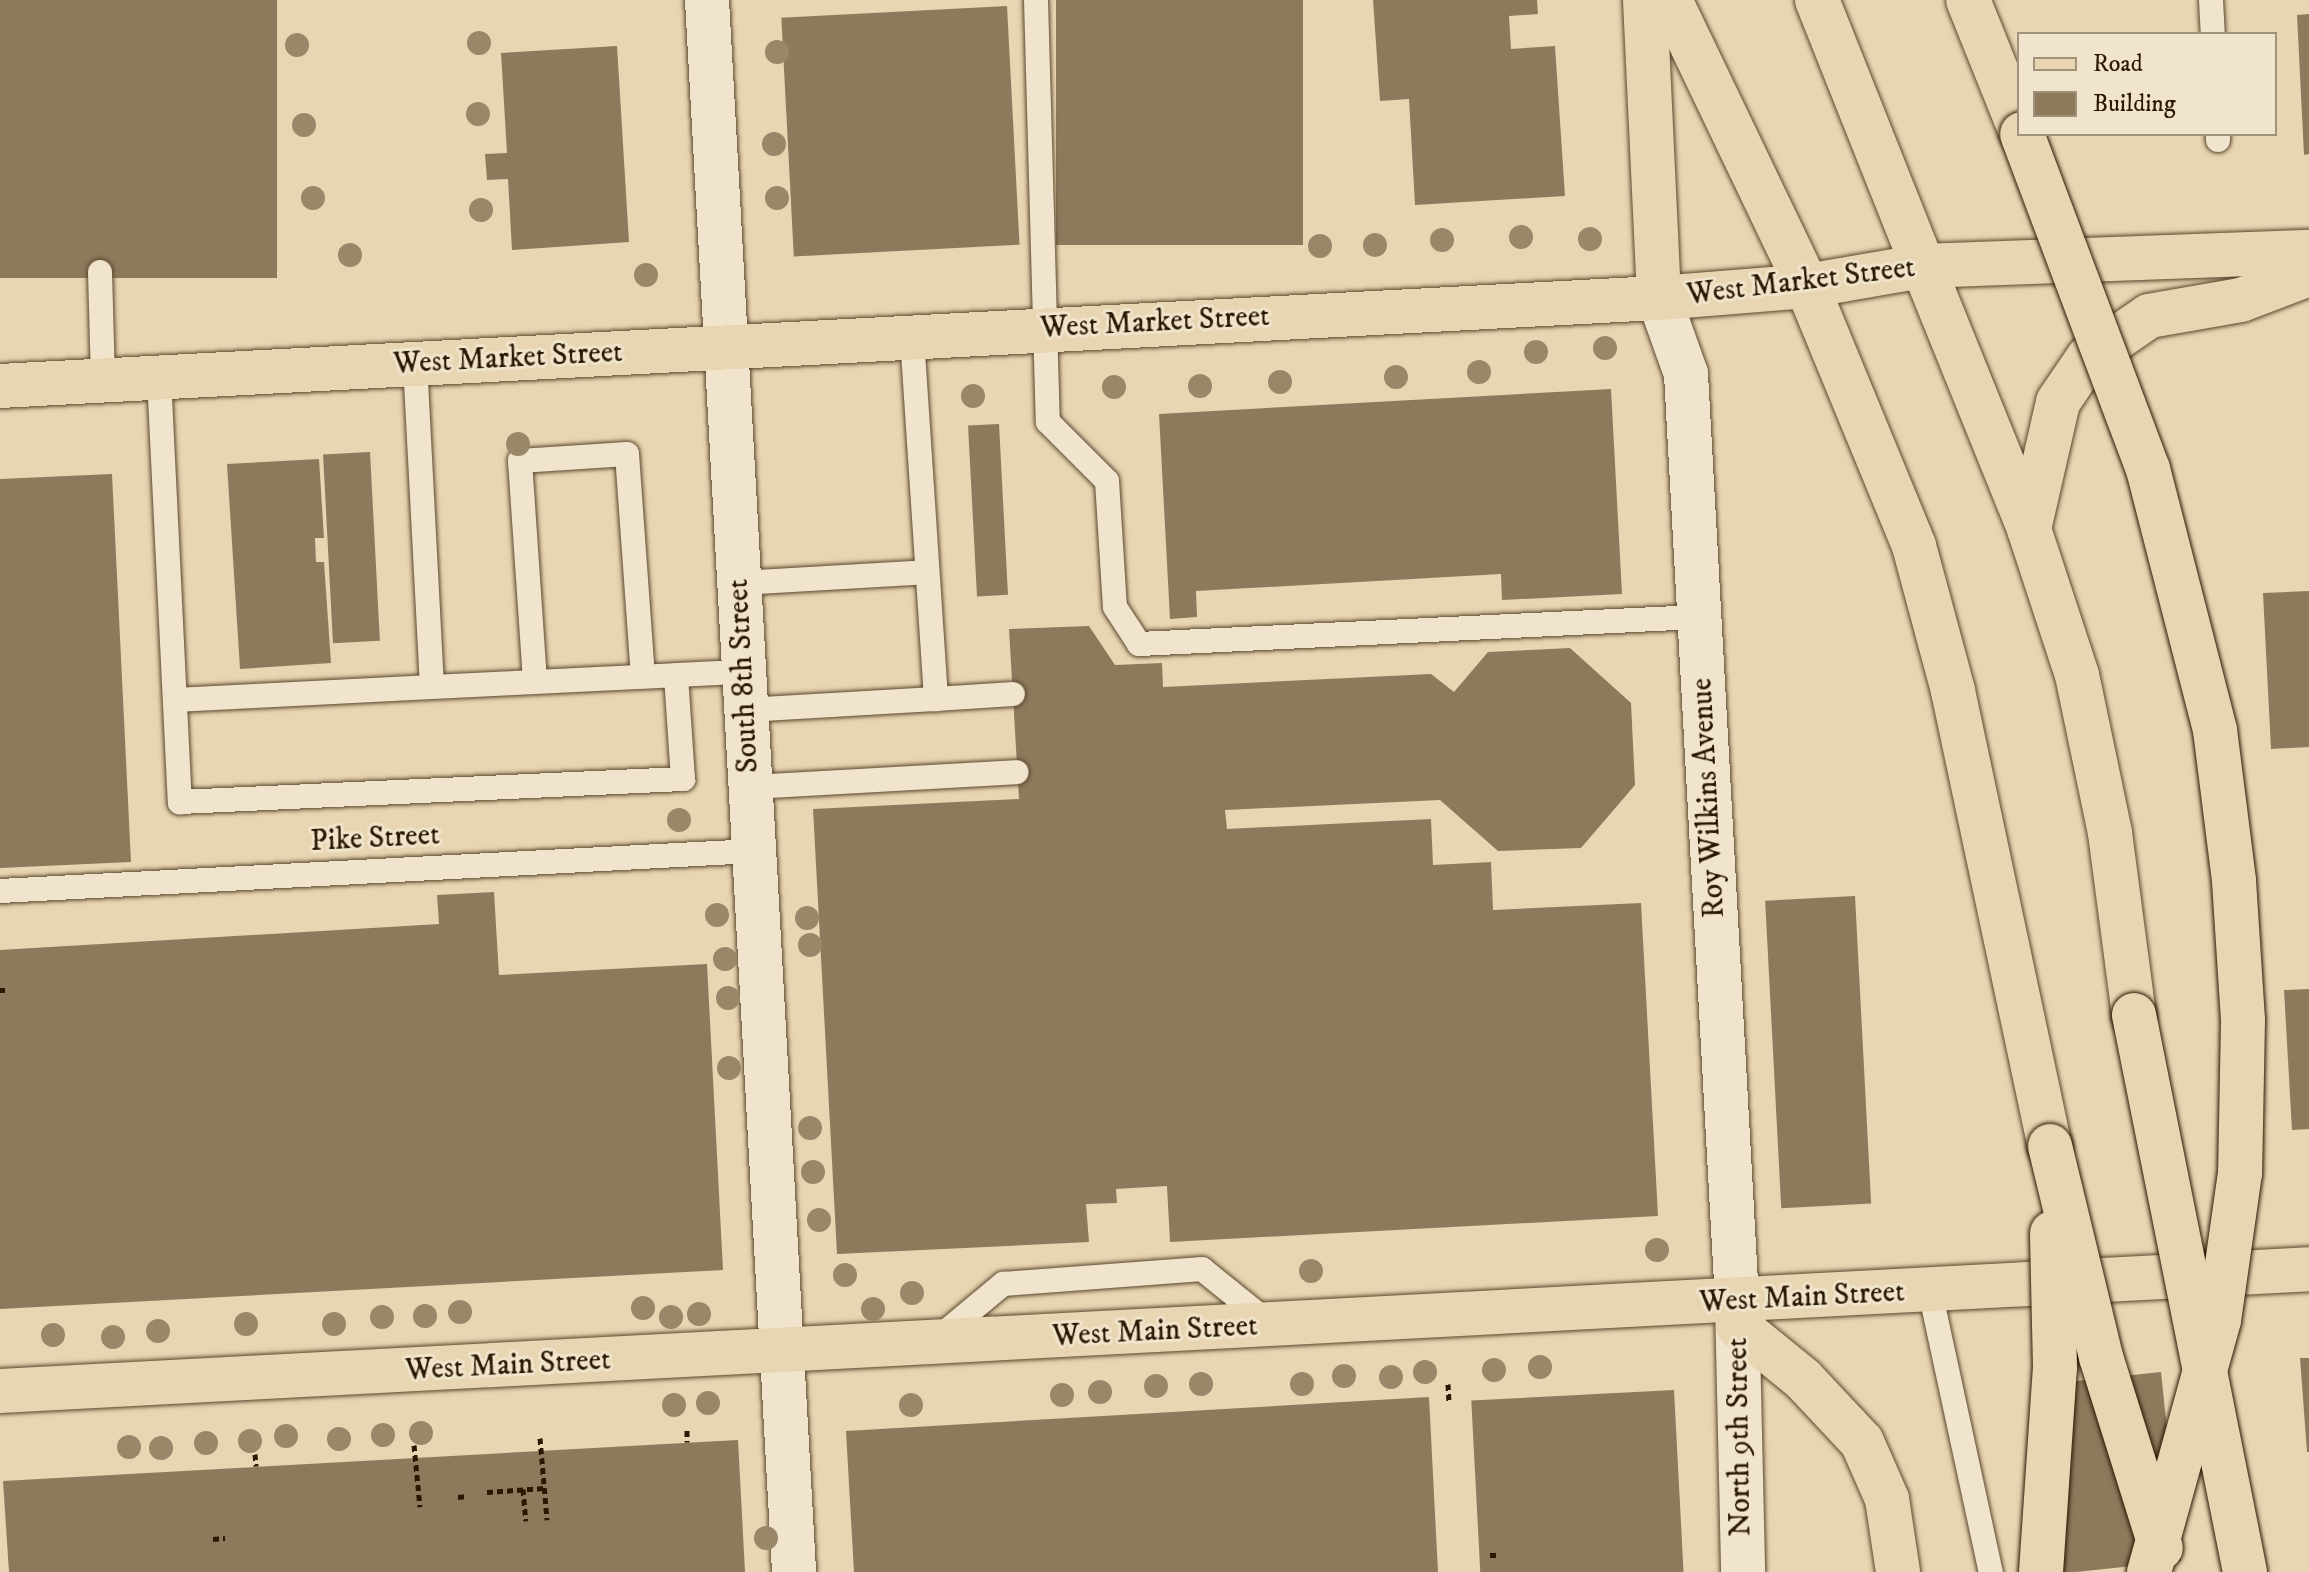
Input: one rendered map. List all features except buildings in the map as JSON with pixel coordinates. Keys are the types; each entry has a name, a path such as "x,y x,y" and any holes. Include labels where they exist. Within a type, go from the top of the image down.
{"main road":[{"path":"1645,0 1659,298"},
{"path":"1670,0 1807,286 1914,546 1953,691 2050,1146 2101,1357 2169,1572"},
{"path":"1817,0 2029,529 2077,675 2110,833 2134,1015 2245,1572"},
{"path":"1975,13 2017,122"},
{"path":"2023,136 2148,469 2215,730 2234,881 2243,1020 2240,1173 2219,1320 2149,1572"},
{"name":"West Market Street","path":"0,386 1659,298 1807,286 1923,266 2309,252"},
{"path":"2029,529 2058,402 2088,358 2149,316 2241,300 2309,274"},
{"path":"2041,1572 2055,1368 2050,1146"},
{"name":"West Main Street","path":"0,1391 1271,1325 1738,1314 1930,1291 2309,1269"},
{"path":"1738,1314 1862,1442 1887,1499 1898,1572"}],"street":[{"name":"South 8th Street","path":"707,0 794,1572"},
{"name":"Roy Wilkins Avenue","path":"1659,298 1686,374 1738,1314"},
{"name":"North 9th Street","path":"1738,1314 1743,1572"}],"lane":[{"path":"1036,0 1048,329 1048,422 1107,481 1115,607 1139,644 1698,617"},
{"path":"2211,0 2213,32"},
{"path":"100,272 103,380"},
{"path":"912,337 936,699"},
{"path":"415,363 432,687"},
{"path":"159,377 180,802 683,779 676,675"},
{"path":"535,681 520,461 627,454 643,676"},
{"path":"739,583 927,572"},
{"path":"175,700 676,675 744,691 936,699 1013,694"},
{"path":"750,787 1017,772"},
{"name":"Pike Street","path":"0,891 753,851"},
{"path":"930,1344 1003,1284 1202,1269 1271,1325"},
{"path":"1930,1291 1991,1572"}],"path":[{"path":"1448,1384 1449,1403"},
{"path":"687,1430 687,1442"},
{"path":"540,1438 547,1520"},
{"path":"414,1445 420,1507"},
{"path":"255,1454 256,1466"},
{"path":"487,1492 545,1488"},
{"path":"523,1489 526,1521"},
{"path":"458,1497 468,1496"},
{"path":"213,1539 225,1538"},
{"path":"1490,1555 1498,1555"}]}
